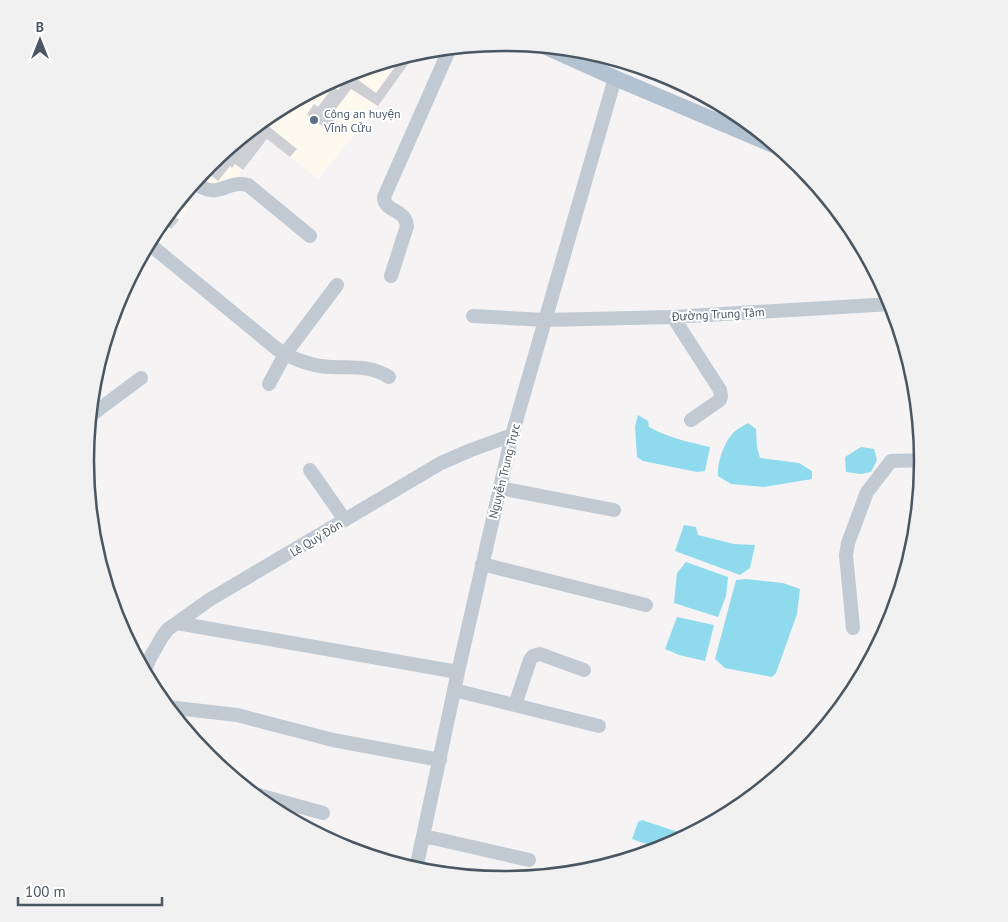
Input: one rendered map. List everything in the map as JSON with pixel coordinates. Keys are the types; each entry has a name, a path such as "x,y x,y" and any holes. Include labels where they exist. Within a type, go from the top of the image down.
{"main road":[{"path":"567,57 754,137"}],"street":[{"path":"391,276 407,226 403,216 385,204 383,200 447,56"},
{"name":"Nguyễn Trung Trực","path":"418,862 454,690 512,435 615,78"},
{"path":"200,187 215,191 237,184 248,185 310,236"},
{"path":"154,248 285,354 320,366 332,368 356,367 374,370 389,377"},
{"path":"270,384 285,354 337,285"},
{"name":"Đường Trung Tâm","path":"473,316 545,320 673,317 883,305"},
{"path":"673,317 720,390 720,400 691,420"},
{"path":"98,410 141,378"},
{"name":"Lê Quý Đôn","path":"148,663 168,629 209,600 441,463 512,435"},
{"path":"853,628 846,554 848,543 867,492 891,462 914,461"},
{"path":"310,470 345,520"},
{"path":"500,488 614,510"},
{"path":"482,564 646,606"},
{"path":"177,623 458,672"},
{"path":"515,705 533,656 540,654 584,670"},
{"path":"454,690 599,726"},
{"path":"177,707 237,715 333,740 440,760"},
{"path":"272,799 323,814"},
{"path":"424,836 529,860"}],"shaded area":[{"name":"Công an huyện Vĩnh Cửu","path":"409,62 378,106 318,179 267,139 234,181 215,187 203,183 234,153 276,120 347,82"},
{"path":"187,202 191,205 157,246 156,245 163,233"},
{"path":"120,319 123,322 115,331"}],"water":[{"path":"638,415 648,421 649,427 656,431 710,447 705,471 697,472 643,461 637,457 635,426"},
{"path":"748,423 756,429 760,458 799,463 812,471 812,479 764,487 731,484 718,476 720,457 729,438"},
{"path":"861,447 874,449 877,460 871,472 861,474 846,472 845,457"},
{"path":"684,525 696,527 698,535 734,544 755,545 750,568 740,575 675,551"},
{"path":"686,562 728,577 726,596 718,617 674,603 677,573"},
{"path":"746,579 783,583 800,589 797,614 776,673 772,677 725,668 715,659 736,580"},
{"path":"677,617 714,625 705,661 679,655 665,649"},
{"path":"642,820 677,832 648,845 632,839 638,822"}],"building":[{"path":"409,62 378,106 351,89 331,115 335,119 327,130 307,114 314,104 318,107 331,90 335,88 338,90 342,84 356,79 376,93 396,66"},
{"path":"268,126 297,149 290,157 267,139 243,170 235,164 232,168 230,166 218,181 210,175 214,171"},
{"path":"175,217 179,220 171,229 168,226"}],"place":[{"name":"Công an huyện Vĩnh Cửu","path":"314,120"}]}
